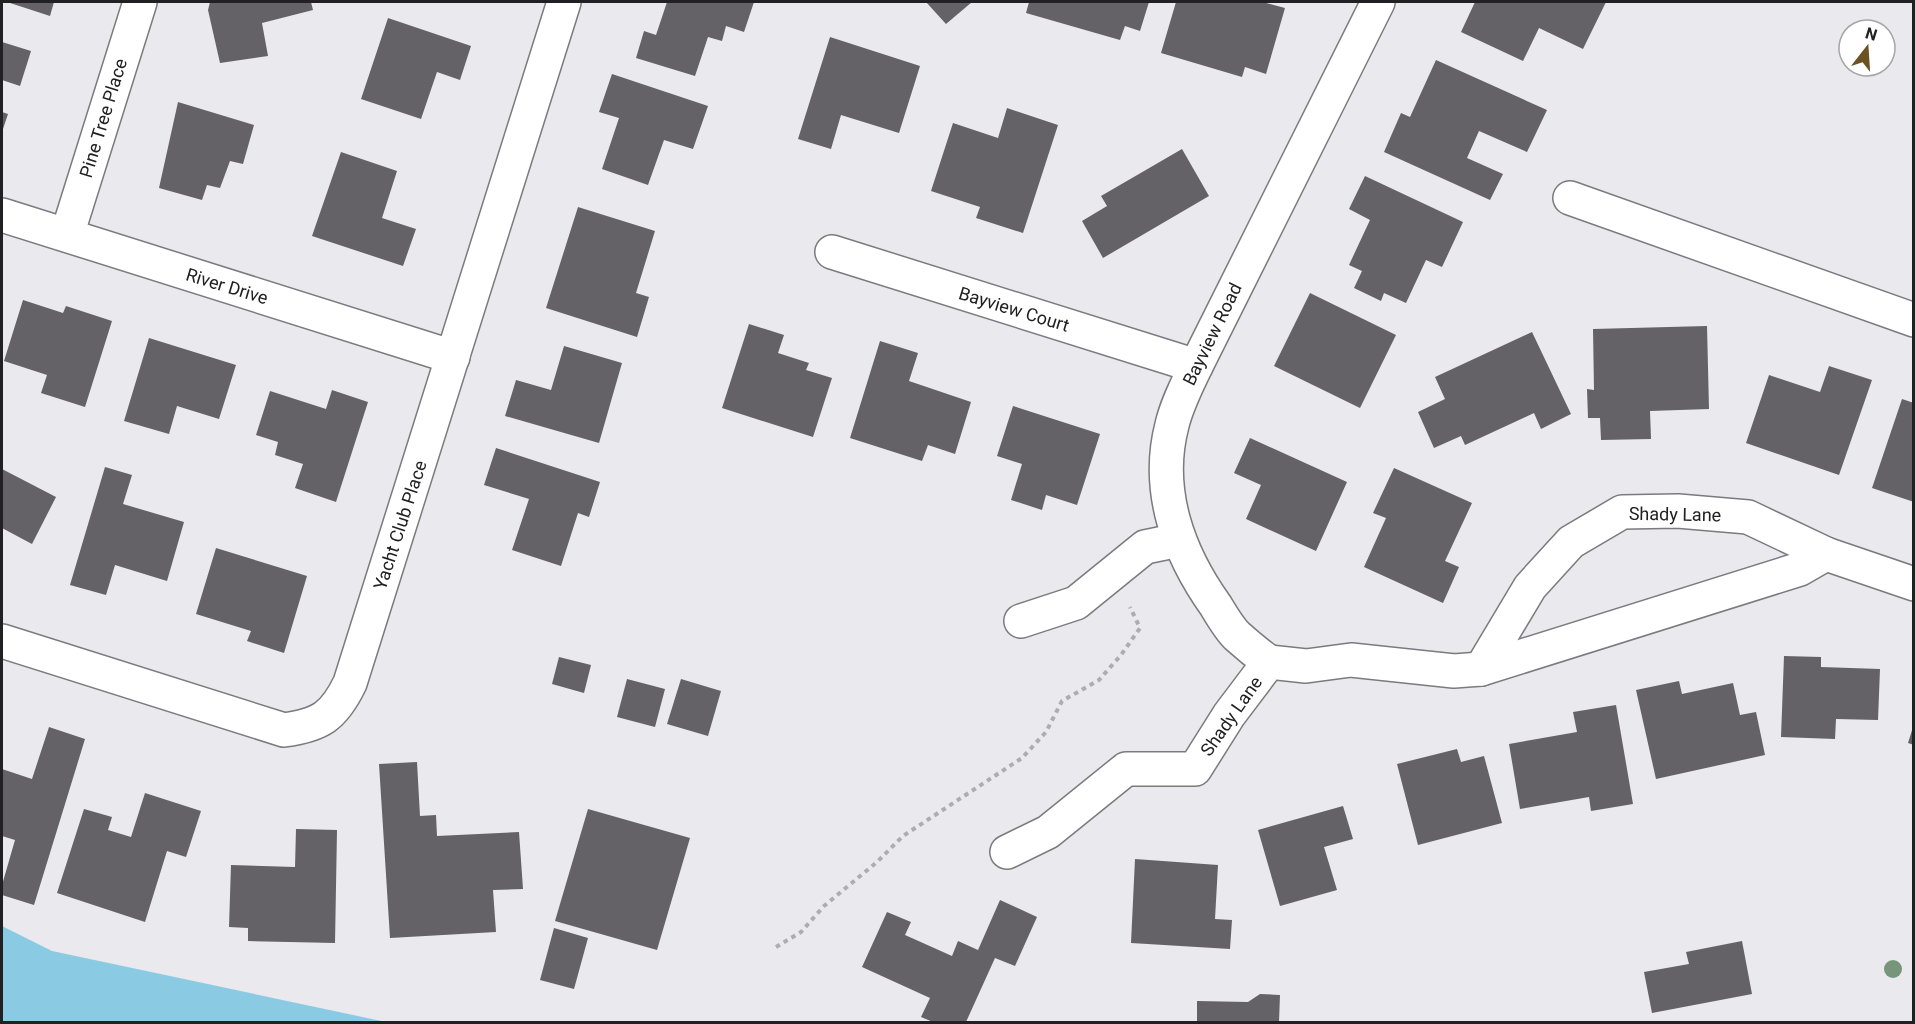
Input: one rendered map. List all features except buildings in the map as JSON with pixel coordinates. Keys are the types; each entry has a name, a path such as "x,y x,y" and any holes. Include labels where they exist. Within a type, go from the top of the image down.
{"street":[{"name":"Pine Tree Place","path":"67,235 140,2"},
{"name":"Yacht Club Place","path":"2,640 284,730 305,727 324,718 340,703 350,682 564,2"},
{"name":"Bayview Road","path":"1269,662 1235,634 1200,585 1179,540 1168,495 1167,450 1178,405 1196,366 1378,2"},
{"path":"1570,198 1914,320"},
{"name":"River Drive","path":"2,215 453,357"},
{"name":"Bayview Court","path":"832,252 1196,366"},
{"name":"Shady Lane","path":"1481,669 1530,587 1571,542 1622,512 1678,511 1748,517 1826,554 1914,584"},
{"path":"1021,621 1076,603 1145,547 1179,540"},
{"name":"Shady Lane","path":"1007,852 1048,832 1126,769 1195,769 1229,715 1269,662 1306,666 1351,660 1454,671 1481,669 1800,569 1826,554"}],"path":[{"path":"776,947 801,932 824,906 877,862 903,836 1022,759 1046,732 1062,701 1099,680 1121,655 1140,628 1130,607"}],"water":[{"path":"2,926 52,951 386,1022 2,1022"}]}
